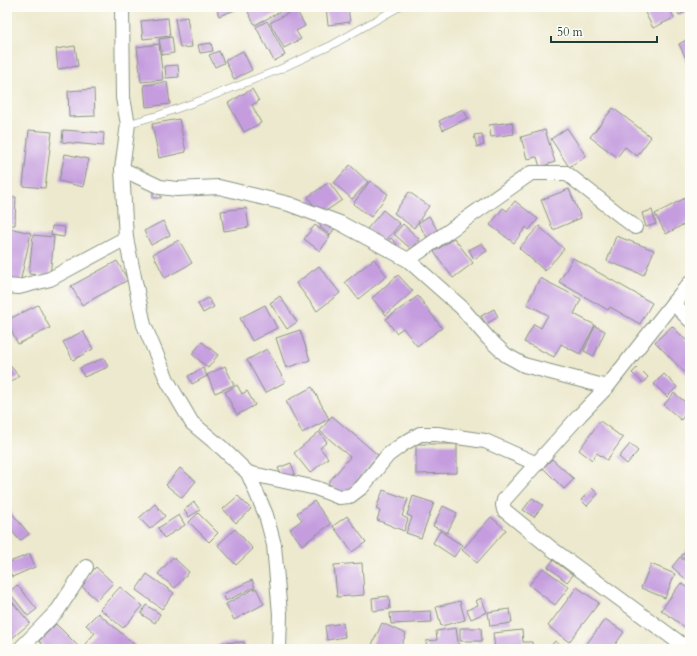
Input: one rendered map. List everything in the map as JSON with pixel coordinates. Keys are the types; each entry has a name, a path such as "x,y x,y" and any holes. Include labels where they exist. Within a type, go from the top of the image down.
{"street":[{"path":"122,7 122,98 128,124 122,169 126,238 144,325 168,382 192,423 248,472 266,515 274,544 280,614 280,649"},
{"path":"122,169 160,187 177,189 219,187 236,190 289,204 340,223 408,260 461,307 488,338 506,355 524,365 607,387"},
{"path":"408,260 530,173 566,173 635,227"},
{"path":"7,286 19,287 50,279 126,238"},
{"path":"688,649 558,553 504,510 503,505 504,500 607,387 673,302 690,283"},
{"path":"673,302 690,320"},
{"path":"248,472 316,488 339,497 350,496 362,487 388,455 420,434 437,434 485,441 537,464"},
{"path":"20,649 58,610 86,567"}],"lane":[{"path":"128,124 207,98 278,70 330,46 399,7"}],"building":[{"path":"216,7 243,7 219,16"},
{"path":"257,7 289,7 255,25 248,12"},
{"path":"326,7 348,7 350,22 328,25"},
{"path":"642,7 669,7 674,18 653,28"},
{"path":"675,7 690,7 690,10 679,15"},
{"path":"296,9 305,26 296,31 301,39 284,48 270,23"},
{"path":"187,17 192,47 180,48 175,19"},
{"path":"168,18 170,36 143,39 141,21"},
{"path":"267,21 285,55 274,61 256,27"},
{"path":"172,37 174,53 162,55 159,39"},
{"path":"690,38 690,67 679,44"},
{"path":"211,43 213,51 200,53 198,45"},
{"path":"159,44 163,80 141,82 137,47"},
{"path":"75,46 78,66 58,69 56,49"},
{"path":"219,51 224,63 215,67 209,55"},
{"path":"243,51 252,70 234,79 225,60"},
{"path":"178,65 179,77 166,78 165,66"},
{"path":"167,82 170,104 146,107 144,85"},
{"path":"94,89 95,116 69,117 68,91"},
{"path":"252,89 259,101 252,105 261,123 244,132 228,103"},
{"path":"613,108 651,137 637,156 625,147 617,157 590,137"},
{"path":"463,109 468,118 443,130 439,121"},
{"path":"179,119 186,152 159,158 152,124"},
{"path":"512,122 514,134 491,137 489,125"},
{"path":"567,128 586,156 569,167 551,139"},
{"path":"29,130 52,132 45,188 23,186"},
{"path":"63,130 104,133 103,146 62,142"},
{"path":"545,130 555,162 540,167 537,157 527,159 521,137"},
{"path":"482,134 484,145 477,147 474,135"},
{"path":"65,154 89,159 83,187 59,181"},
{"path":"350,165 368,182 352,199 334,183"},
{"path":"370,181 388,194 371,217 353,204"},
{"path":"329,182 342,200 320,215 308,197"},
{"path":"153,188 161,189 161,198 153,198"},
{"path":"569,189 581,218 553,230 541,200"},
{"path":"409,192 429,206 414,228 394,213"},
{"path":"7,197 16,197 15,225 7,225"},
{"path":"687,197 690,203 690,221 666,234 655,214"},
{"path":"515,201 538,219 529,230 526,227 514,243 490,225 503,208 507,211"},
{"path":"246,208 249,227 224,231 221,211"},
{"path":"383,210 400,224 384,243 367,229"},
{"path":"652,210 656,224 646,227 642,213"},
{"path":"429,216 439,233 428,239 418,223"},
{"path":"325,220 335,228 330,235 320,227"},
{"path":"163,221 170,235 151,245 144,231"},
{"path":"403,224 420,240 411,249 394,234"},
{"path":"315,225 330,237 320,251 304,239"},
{"path":"52,226 65,227 64,237 51,235"},
{"path":"539,226 564,249 545,271 519,248"},
{"path":"9,228 31,233 20,283 7,280 7,237"},
{"path":"33,235 54,237 50,276 29,274"},
{"path":"616,236 654,250 644,275 607,261"},
{"path":"391,238 397,244 392,250 385,244"},
{"path":"454,238 473,263 453,278 434,252"},
{"path":"179,240 192,263 165,278 153,254"},
{"path":"482,243 487,251 474,259 469,250"},
{"path":"573,258 652,303 640,324 610,307 608,310 559,282"},
{"path":"374,259 387,276 358,299 345,282"},
{"path":"117,261 128,280 82,305 71,286"},
{"path":"319,266 340,293 317,311 296,283"},
{"path":"398,275 413,291 386,315 372,298"},
{"path":"540,278 581,299 574,314 595,325 580,354 561,344 554,357 524,342 534,324 541,328 548,315 527,304"},
{"path":"280,296 297,322 287,329 270,303"},
{"path":"418,296 442,328 417,346 403,328 396,333 386,319"},
{"path":"208,298 214,307 203,313 198,304"},
{"path":"38,305 50,328 18,344 7,320"},
{"path":"265,305 277,328 252,341 240,318"},
{"path":"494,309 498,317 486,324 481,316"},
{"path":"595,326 605,331 594,356 584,351"},
{"path":"672,326 690,344 690,378 655,342"},
{"path":"300,330 310,360 286,368 276,338"},
{"path":"83,331 93,349 73,360 63,342"},
{"path":"202,342 218,355 208,368 192,354"},
{"path":"267,349 285,382 265,393 247,360"},
{"path":"104,358 108,367 84,377 80,368"},
{"path":"7,362 19,376 7,386"},
{"path":"225,366 234,385 215,393 207,375"},
{"path":"638,367 648,377 643,383 632,373"},
{"path":"203,368 207,376 192,384 188,376"},
{"path":"664,374 677,387 667,397 654,384"},
{"path":"237,385 242,394 247,391 255,405 237,415 225,392"},
{"path":"312,387 329,419 302,433 286,401"},
{"path":"674,393 690,406 681,420 664,405"},
{"path":"332,416 378,455 344,496 328,483 350,457 320,431"},
{"path":"600,421 623,438 607,460 597,453 592,460 579,450"},
{"path":"319,432 327,442 320,448 328,458 310,473 294,453"},
{"path":"416,444 457,444 457,473 416,474"},
{"path":"630,444 638,451 627,464 619,457"},
{"path":"552,459 574,479 564,489 543,468"},
{"path":"291,463 295,474 283,479 278,468"},
{"path":"180,468 196,481 182,498 166,485"},
{"path":"592,488 598,494 587,506 581,500"},
{"path":"383,490 408,499 402,516 408,519 404,531 377,520 380,511 376,509"},
{"path":"238,496 251,509 236,523 223,509"},
{"path":"413,496 434,503 421,538 406,533 412,517 407,515"},
{"path":"532,498 543,505 534,517 523,510"},
{"path":"314,501 331,524 302,545 290,529 302,520 297,513"},
{"path":"194,502 200,510 189,517 184,510"},
{"path":"155,504 165,516 150,529 139,518"},
{"path":"443,506 457,513 447,533 433,526"},
{"path":"7,507 29,534 20,541 7,525"},
{"path":"198,513 218,533 209,542 189,522"},
{"path":"179,515 185,525 164,538 158,528"},
{"path":"347,516 366,542 352,552 333,526"},
{"path":"491,517 506,530 477,563 462,550"},
{"path":"235,529 253,549 236,565 218,545"},
{"path":"440,531 462,545 454,557 433,543"},
{"path":"690,547 690,564 681,556"},
{"path":"30,554 35,567 12,577 7,563"},
{"path":"173,557 189,572 175,588 158,574"},
{"path":"680,557 690,566 690,583 672,567"},
{"path":"553,560 573,575 567,582 548,567"},
{"path":"362,563 364,595 337,597 334,565"},
{"path":"651,564 675,574 665,598 641,588"},
{"path":"96,567 113,583 97,600 80,585"},
{"path":"543,568 569,587 555,605 529,585"},
{"path":"147,574 174,593 162,609 136,590"},
{"path":"252,580 255,587 226,601 223,594"},
{"path":"681,583 690,589 690,622 686,628 661,610"},
{"path":"17,585 37,609 28,616 9,592"},
{"path":"120,587 143,606 123,628 100,609"},
{"path":"577,587 599,603 569,642 548,626"},
{"path":"256,588 264,604 234,620 226,604"},
{"path":"7,596 30,623 10,640 7,636"},
{"path":"389,596 390,609 373,611 372,598"},
{"path":"481,598 487,612 471,619 467,610 478,605 476,601"},
{"path":"460,601 465,620 441,626 436,607"},
{"path":"146,605 160,614 155,623 141,614"},
{"path":"510,609 512,623 490,626 488,612"},
{"path":"431,611 432,622 391,624 390,613"},
{"path":"98,613 135,645 132,649 91,649 85,644 95,633 86,625"},
{"path":"605,619 624,632 612,649 583,649"},
{"path":"343,623 345,637 327,640 325,626"},
{"path":"382,623 406,634 400,649 370,649"},
{"path":"56,624 81,649 48,649 39,641"},
{"path":"456,628 459,649 427,649 426,641 437,640 436,631"},
{"path":"460,628 481,628 482,641 460,641"},
{"path":"522,630 523,642 532,642 533,649 495,649 493,633"},
{"path":"555,641 565,649 548,649"},
{"path":"244,642 245,649 219,649 219,643"}]}
